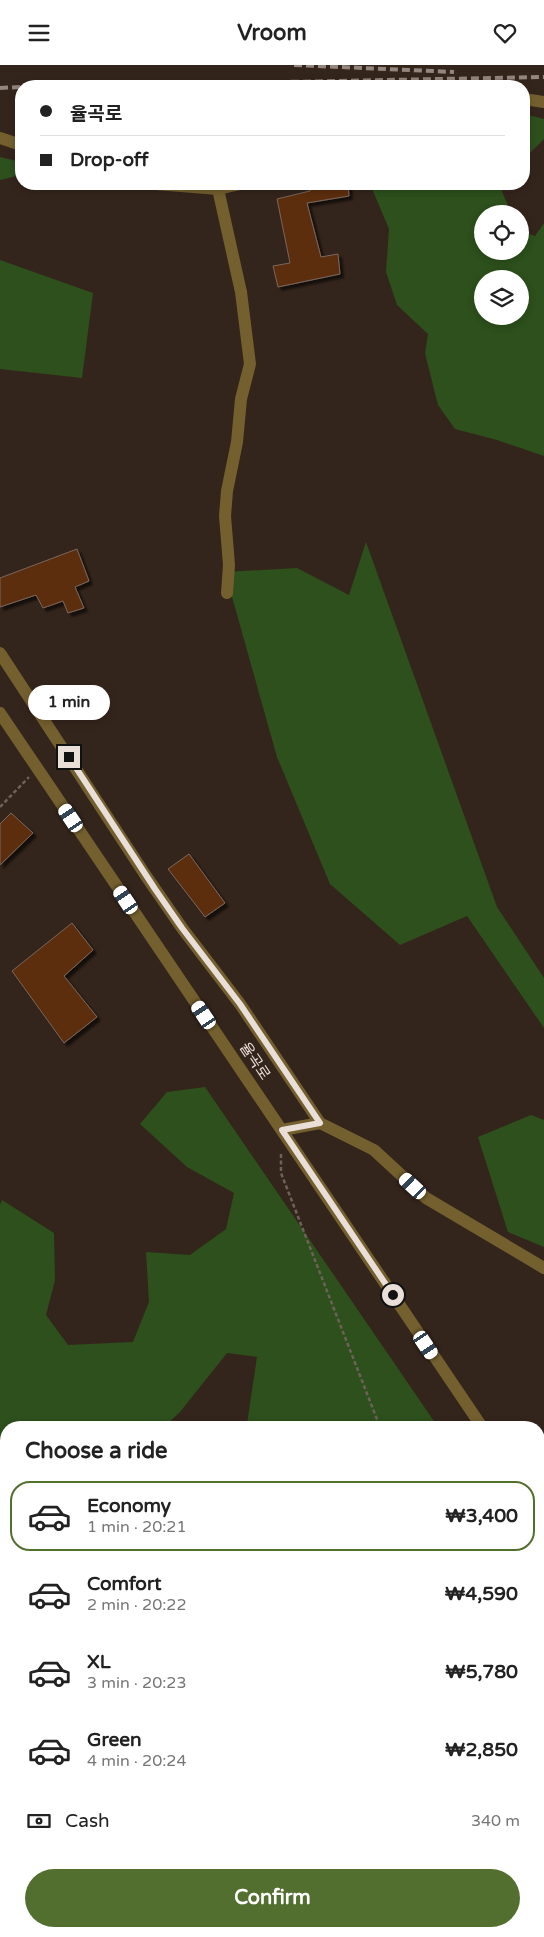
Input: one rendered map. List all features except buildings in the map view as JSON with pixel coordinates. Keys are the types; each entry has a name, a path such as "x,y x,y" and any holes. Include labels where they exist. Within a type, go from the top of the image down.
{"street":[{"path":"530,100 544,102"},
{"path":"0,137 15,143"},
{"path":"218,190 241,292 250,365 241,399 237,442 227,491 225,516 229,565 228,593"},
{"path":"0,653 146,876 182,928 240,1004 320,1123 374,1150 426,1198 544,1269"},
{"name":"율곡로","path":"0,713 478,1421"},
{"path":"282,1130 320,1123"}],"path":[{"path":"0,807 37,769"},
{"path":"282,1130 281,1173 378,1421"}],"green space":[{"path":"530,116 544,119 544,139 530,152"},
{"path":"0,157 15,161 15,176 0,180"},
{"path":"373,190 502,190 508,205 474,205 474,260 529,260 529,234 535,236 544,223 544,456 497,440 455,429 438,405 425,353 428,334 397,305 386,272 389,229"},
{"path":"0,260 93,293 82,378 0,369"},
{"path":"366,542 497,907 544,978 544,1028 467,916 400,945 330,884 277,757 225,572 297,568 349,595"},
{"path":"205,1087 434,1421 247,1421 257,1357 227,1353 180,1412 170,1421 0,1421 0,1205 2,1200 54,1233 55,1280 46,1315 68,1345 133,1342 149,1302 146,1252 190,1255 226,1229 234,1193 187,1167 140,1124 167,1092"},
{"path":"531,1115 544,1120 544,1247 508,1232 478,1137"}],"railway":[{"path":"294,65 454,72"},
{"path":"388,80 544,77"},
{"path":"0,88 15,87"}],"route":[{"path":"69,757 146,876 182,928 240,1004 320,1123 282,1130 393,1295"}]}
